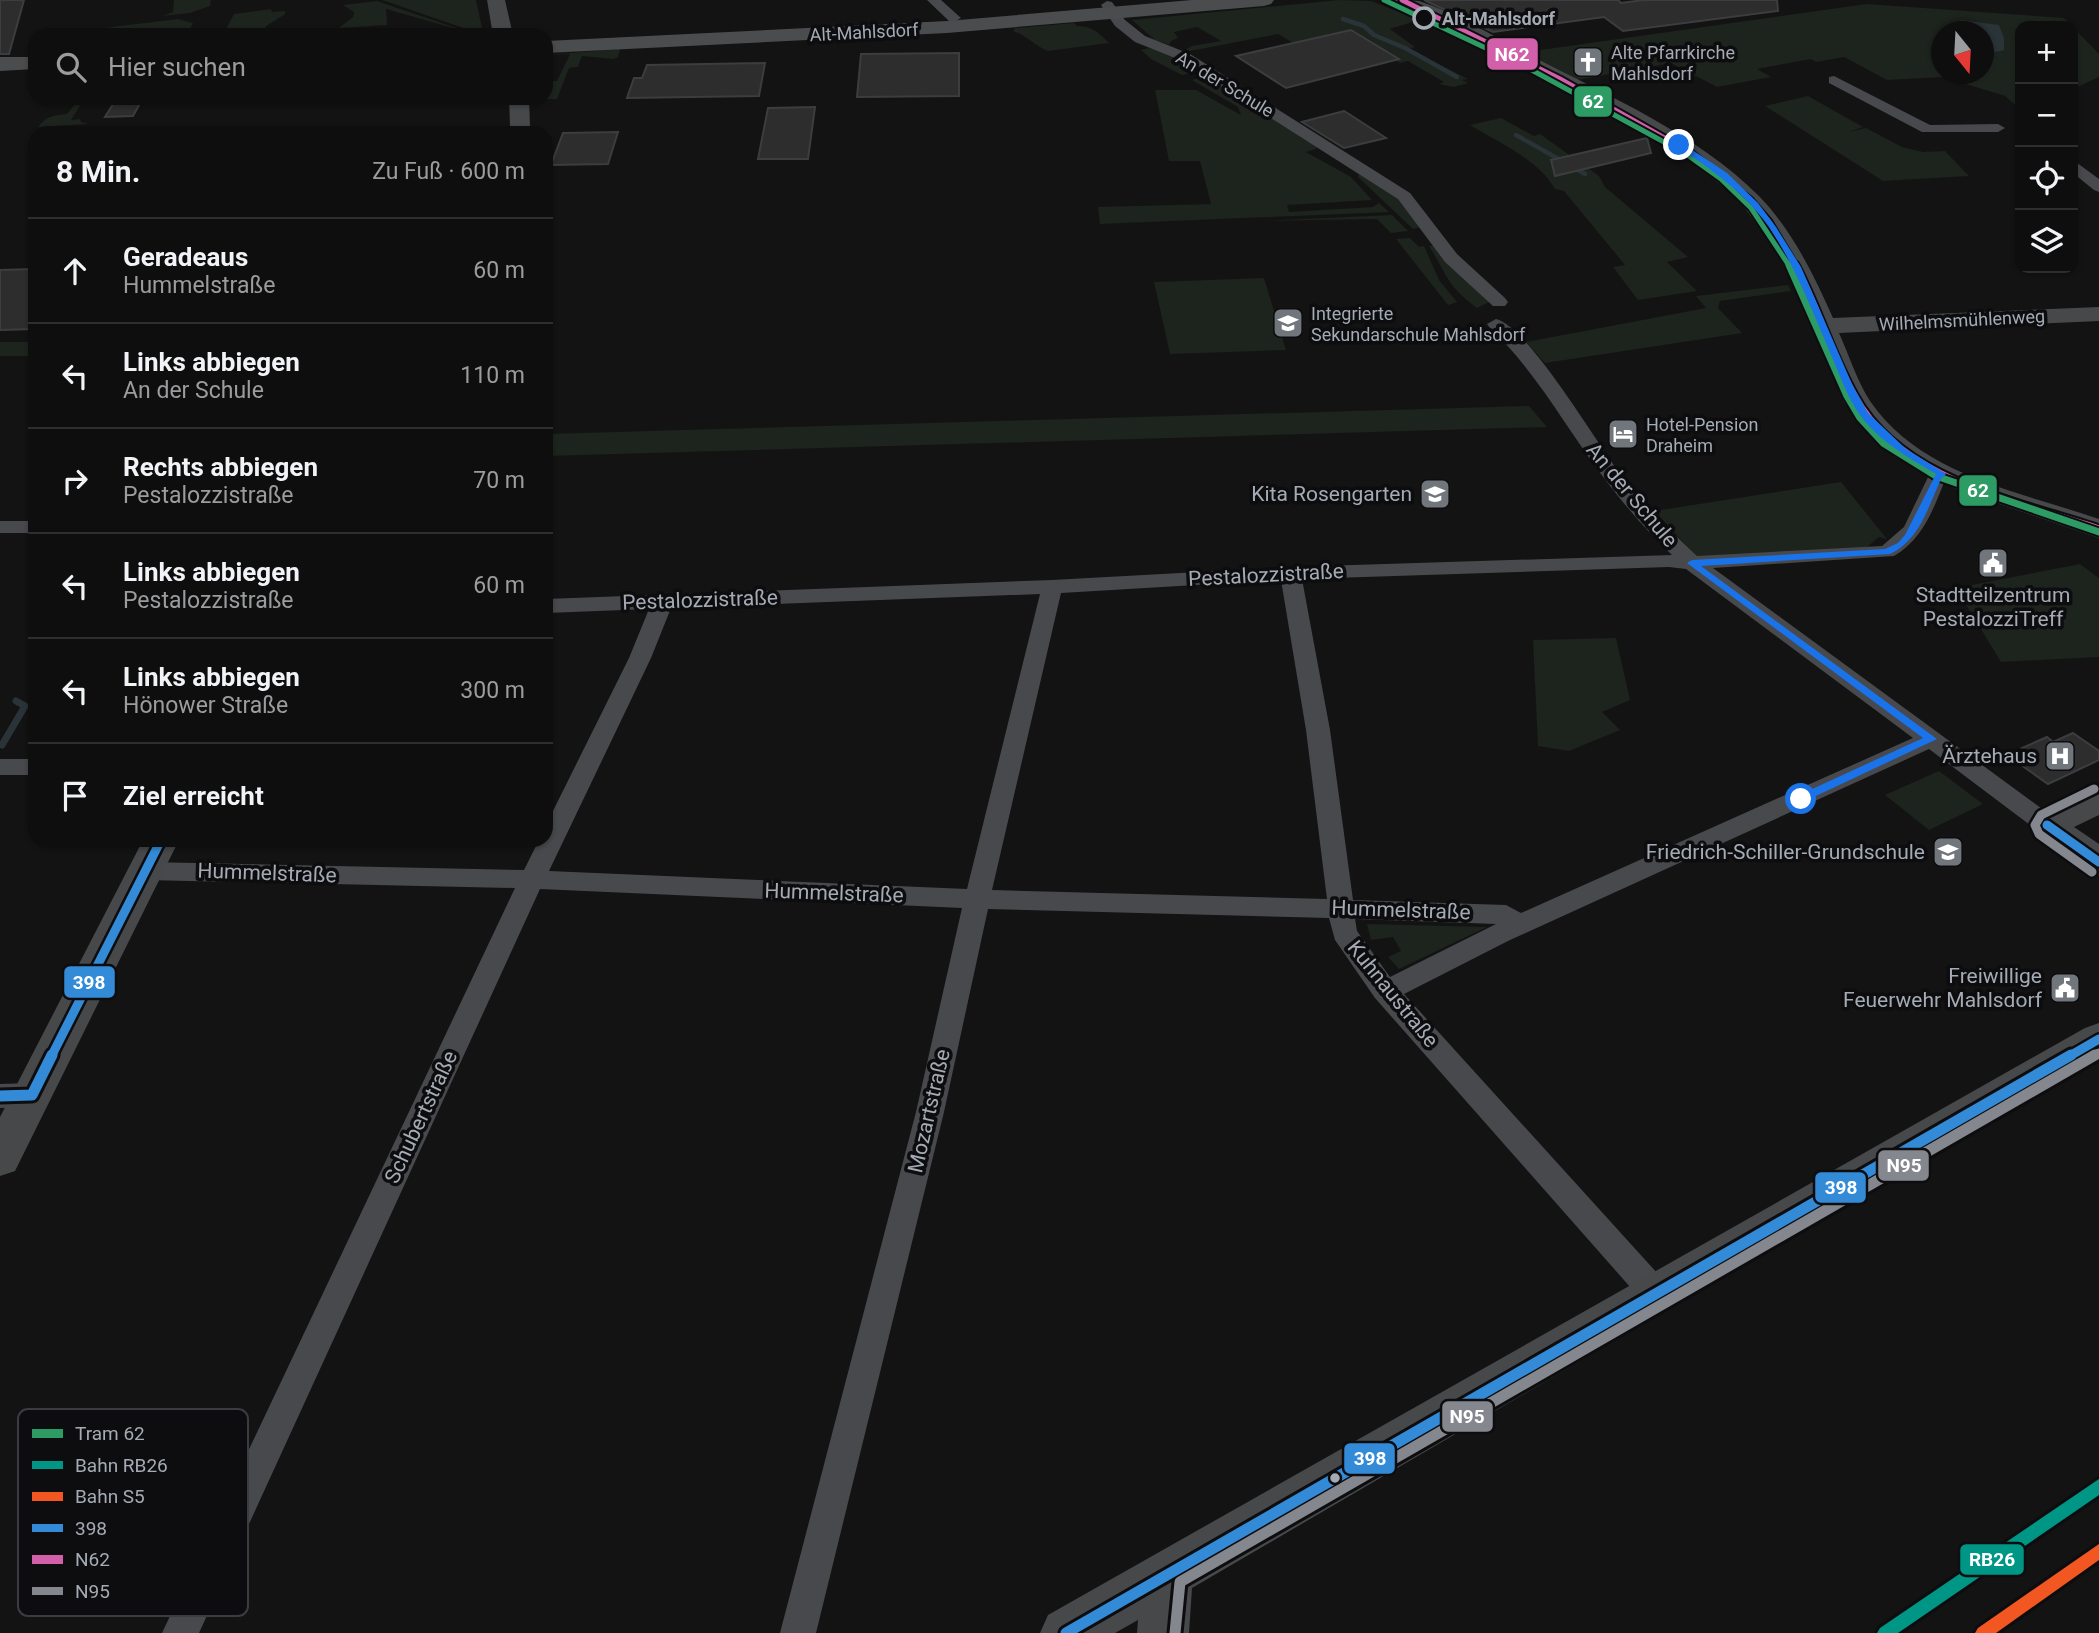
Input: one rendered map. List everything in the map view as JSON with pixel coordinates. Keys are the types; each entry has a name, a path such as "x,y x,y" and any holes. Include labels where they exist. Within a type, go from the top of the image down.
{"main road":[{"name":"Alt-Mahlsdorf","path":"553,47 934,28 1175,0"},
{"name":"Alt-Mahlsdorf","path":"553,39 1264,0"},
{"path":"0,64 28,63"},
{"path":"0,73 28,71"}],"street":[{"path":"496,0 502,28"},
{"path":"933,0 954,18"},
{"path":"1402,0 1598,100 1717,168 1755,204 1773,227 1797,267 1864,415 1903,451 1942,474 2099,529"},
{"name":"An der Schule","path":"1110,9 1140,39 1185,57 1404,196 1451,258 1499,302"},
{"path":"1833,80 1927,129 1998,128"},
{"path":"519,105 520,126"},
{"path":"2078,168 2099,170"},
{"path":"2078,170 2099,187"},
{"name":"Wilhelmsmühlenweg","path":"1825,326 2099,314"},
{"name":"An der Schule","path":"1496,324 1523,349 1617,482 1646,517 1692,563 2099,862"},
{"name":"Pestalozzistraße","path":"553,606 1052,587 1290,573 1669,561 1692,563 1886,552 1901,545 1910,536 1937,477 1942,474"},
{"path":"0,527 28,527"},
{"name":"Kuhnaustraße","path":"1290,573 1318,730 1343,933 1385,991 1657,1295"},
{"name":"Mozartstraße","path":"798,1633 930,1112 977,899 1052,587"},
{"name":"Schubertstraße","path":"553,836 640,658 659,615 661,602"},
{"name":"Hummelstraße","path":"1385,991 1518,926 1931,739"},
{"path":"0,767 28,767"},
{"path":"2047,825 2099,800"},
{"name":"Schubertstraße","path":"248,1487 548,847"},
{"path":"0,1158 16,1095 153,855"},
{"name":"Hummelstraße","path":"153,855 531,881 977,899 1506,915 1518,926"},
{"path":"1066,1633 2099,1039"},
{"path":"1163,1633 1168,1575"},
{"name":"Schubertstraße","path":"180,1633 188,1616"}],"shaded area":[{"path":"174,0 211,0 210,6 190,13 163,16 173,12"},
{"path":"382,0 476,0 482,28 463,28"},
{"path":"1339,0 1371,1 1419,20 1390,29 1415,47 1409,49 1468,79 1462,80 1468,83 1454,87 1439,84 1444,82 1408,61 1400,63 1395,60 1398,58 1350,30 1293,43 1278,34 1190,51 1185,50 1192,46 1221,41 1197,27 1174,32 1178,38 1169,45 1155,40 1132,20"},
{"path":"377,1 456,28 386,9 387,25 339,28 353,17 354,12 343,5"},
{"path":"1867,4 2064,18 2067,21 2015,21 2015,105 2005,96 1966,84 1994,84 1994,21 1931,21 1931,78 1887,80 1844,57 1816,62 1811,59 1757,69 1771,77 1717,87 1671,63 1577,80 1526,52"},
{"path":"271,9 272,12 285,11 285,14 265,28 227,28 234,14"},
{"path":"178,19 193,23 190,28 103,28"},
{"path":"1074,23 1094,30 1109,43 1048,51 1013,31 1015,28"},
{"path":"1994,24 1999,25 2004,38 2004,50 1996,52"},
{"path":"2078,32 2099,54 2099,77 2078,87"},
{"path":"1149,48 1174,55 1199,71 1182,75 1151,59 1141,50"},
{"path":"620,49 618,57 613,59 582,56 578,67 569,68 557,99 553,99 553,81 557,81 570,54 553,54"},
{"path":"1207,76 1318,148 1306,152 1351,177 1372,200 1287,205 1289,212 1373,207 1379,203 1389,212 1100,224 1098,207 1211,204 1200,161 1169,161 1155,90 1196,90 1241,115 1238,107 1192,80"},
{"path":"1808,96 1863,127 1849,132 1866,128 1902,147 1923,152 1945,151 1969,176 1883,181 1765,106"},
{"path":"74,105 81,105 71,120 80,119 88,124 39,126 51,117 67,114"},
{"path":"1501,118 1534,136 1540,134 1599,176 1605,187 1688,257 1667,262 1697,291 1638,300 1613,267 1625,265 1564,191 1555,189 1548,178 1528,160 1470,125"},
{"path":"1359,172 1397,195 1421,227 1413,229 1358,177"},
{"path":"1392,215 1408,231 1391,233 1377,219 1260,221"},
{"path":"1410,238 1419,247 1424,246 1439,280 1457,302 1448,305 1396,239"},
{"path":"1429,246 1434,246 1489,302 1477,308 1459,293 1448,280"},
{"path":"1264,278 1286,350 1170,354 1154,282"},
{"path":"1788,285 1791,291 1720,301 1718,308 1742,333 1545,363 1526,342 1706,308 1696,296"},
{"path":"0,342 28,342 28,356 0,356"},
{"path":"1529,406 1547,427 553,456 553,434"},
{"path":"1841,482 1887,539 1879,537 1867,547 1850,549 1699,559 1654,511"},
{"path":"2080,564 2099,578 2099,657 2001,662 1956,588"},
{"path":"1616,638 1630,700 1602,712 1620,730 1569,751 1538,746 1533,640"},
{"path":"1939,771 1983,804 1929,830 1885,795"},
{"path":"1367,924 1487,927 1399,969 1388,957 1401,951 1393,937 1371,940"}],"building":[{"path":"0,0 24,0 9,54 0,54"},
{"path":"1424,0 1618,0 1621,3 1643,0 1777,0 1778,11 1623,31 1604,17 1493,32"},
{"path":"1351,30 1399,59 1286,88 1236,56"},
{"path":"959,53 959,96 857,97 861,54"},
{"path":"765,63 759,96 627,98 634,78 642,78 647,65"},
{"path":"113,105 139,105 133,116 105,117"},
{"path":"815,107 808,159 758,159 768,108"},
{"path":"1344,111 1386,138 1344,148 1302,122"},
{"path":"618,132 608,164 553,165 563,133"},
{"path":"1647,138 1651,153 1555,176 1551,160"},
{"path":"28,269 28,329 0,330 0,270"},
{"name":"Ärztehaus","path":"2073,733 2099,751 2099,760 2048,784 2014,760 2028,753 2022,748 2047,737 2053,742"}],"waterway":[{"path":"1343,19 1364,26 1374,35 1405,48 1457,77"},
{"path":"1516,135 1585,174"},
{"path":"2,745 25,706 16,701"}],"tram line":[{"name":"62","path":"1384,0 1557,82 1650,132 1704,166 1751,208 1773,238 1800,287 1847,396 1875,436 1900,455 1936,476 2099,532"}],"rail line":[{"name":"RB26","path":"1885,1633 2099,1486"},
{"name":"S5","path":"1983,1633 2099,1551"}],"transit line":[{"name":"N62","path":"1402,0 1648,127 1712,167 1750,200 1769,222 1798,270 1856,400 1876,427 1902,450 1965,484 2099,529"},
{"name":"N95","path":"2092,872 2039,834 2035,825 2041,815 2094,789"},
{"name":"398","path":"2047,825 2099,862"},
{"name":"398","path":"0,1096 32,1095 157,847"},
{"name":"398","path":"1066,1633 2099,1039"},
{"name":"N95","path":"1175,1633 1180,1582 2099,1053"}],"place":[{"name":"Alt-Mahlsdorf","path":"1424,18"},
{"name":"Alte Pfarrkirche Mahlsdorf","path":"1588,62"},
{"name":"Integrierte Sekundarschule Mahlsdorf","path":"1288,323"},
{"name":"Hotel-Pension Draheim","path":"1623,434"},
{"name":"Kita Rosengarten","path":"1435,494"},
{"name":"Stadtteilzentrum PestalozziTreff","path":"1993,563"},
{"name":"Ärztehaus","path":"2060,756"},
{"name":"Friedrich-Schiller-Grundschule","path":"1948,852"},
{"name":"Freiwillige Feuerwehr Mahlsdorf","path":"2065,988"}],"route":[{"path":"1679,145 1725,175 1755,204 1773,227 1797,267 1864,415 1903,451 1942,474 1937,477 1910,536 1901,545 1886,552 1692,563 1931,739 1801,799"}]}
